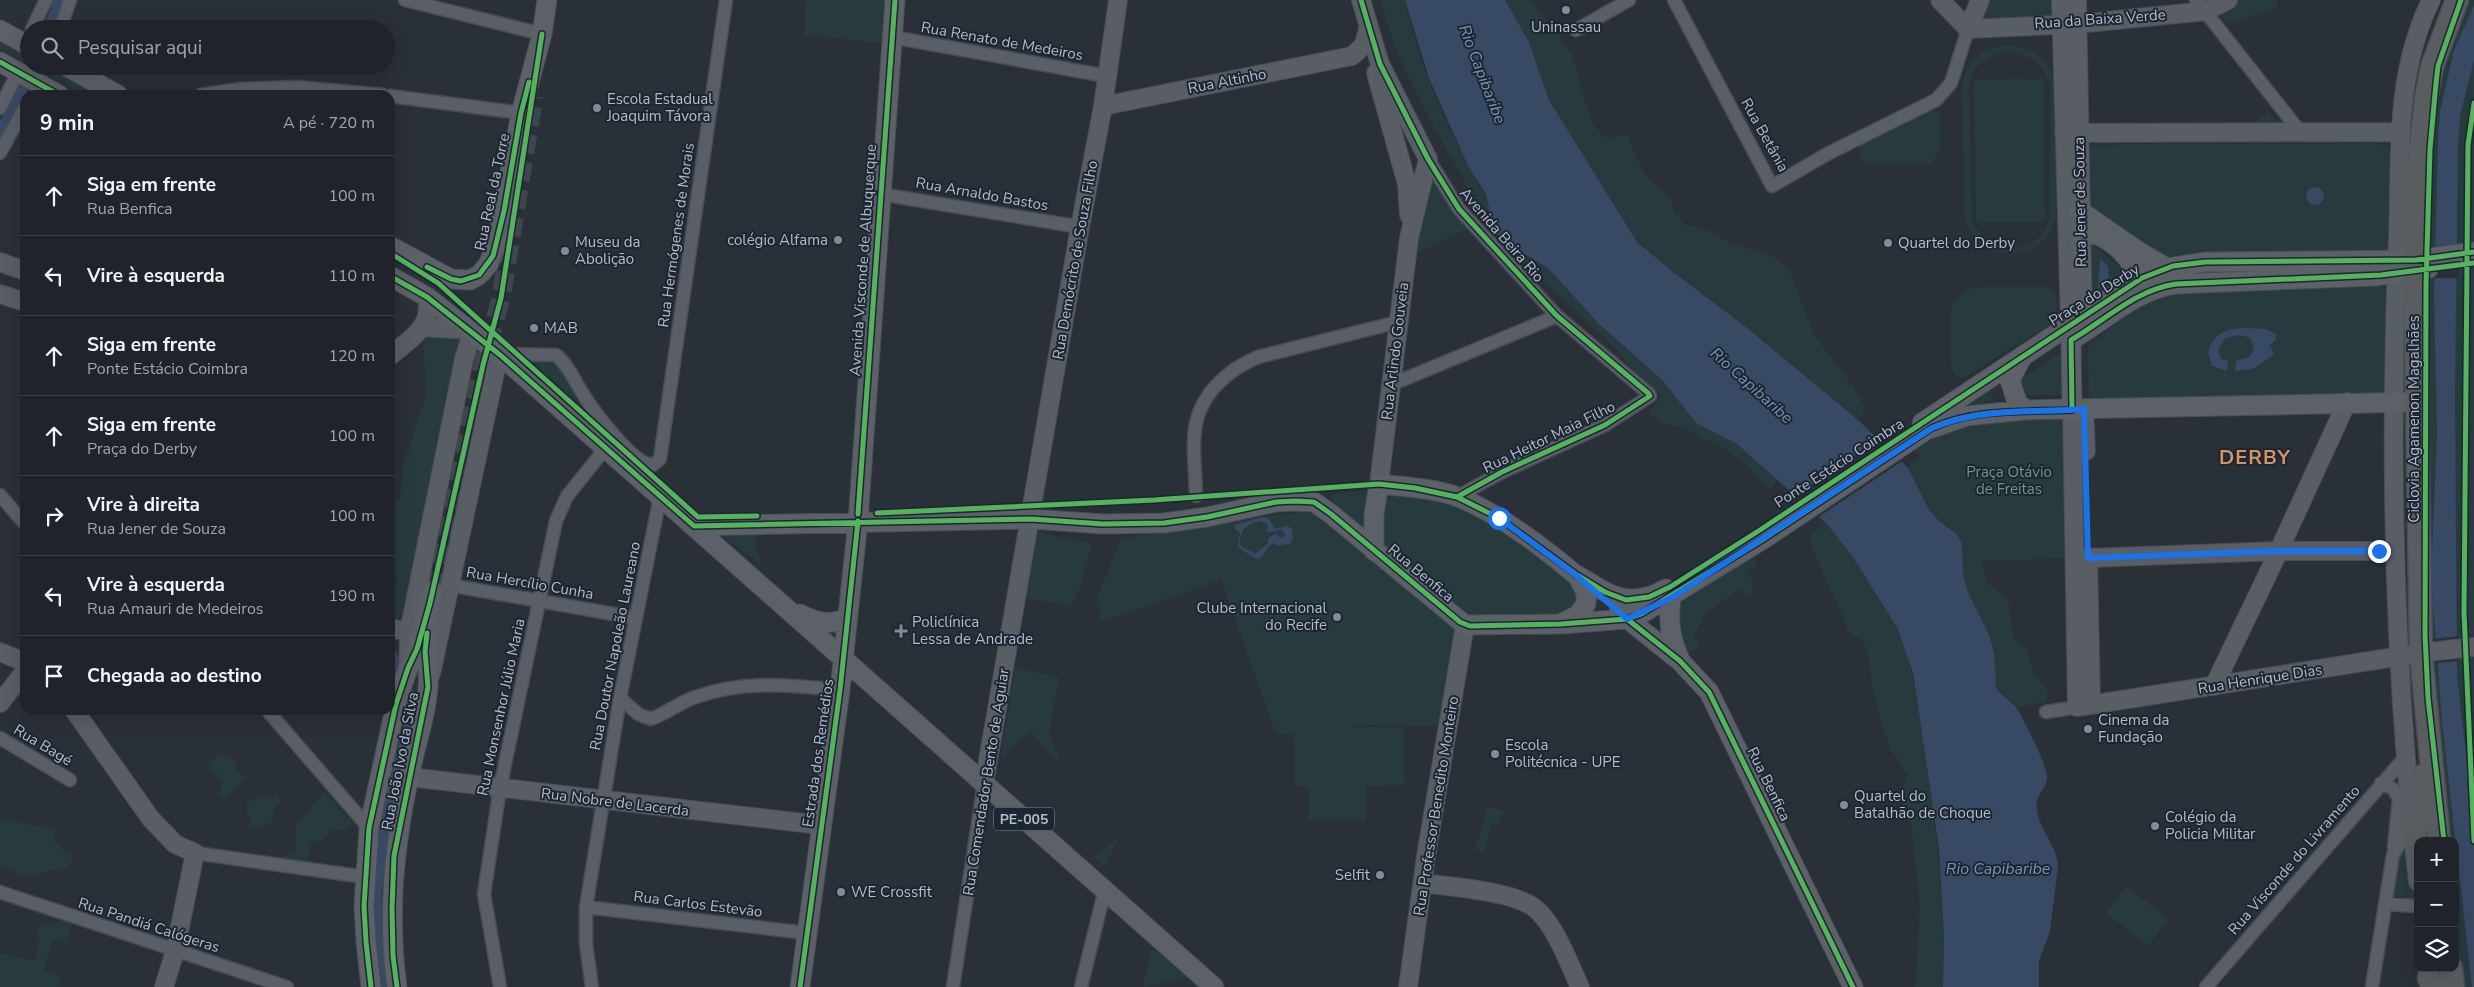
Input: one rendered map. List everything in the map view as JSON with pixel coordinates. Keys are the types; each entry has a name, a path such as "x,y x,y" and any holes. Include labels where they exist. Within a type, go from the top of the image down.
{"highway":[{"path":"2438,837 2428,736 2424,652 2414,266 2419,162 2426,98 2432,67 2457,0"},
{"path":"2412,832 2418,822 2424,748 2428,736"},
{"path":"2452,972 2453,987"}],"main road":[{"name":"Rua Real da Torre","path":"395,249 451,279 461,281 479,275 488,265 497,244 520,113 542,34 547,0"},
{"name":"Avenida Visconde de Albuquerque","path":"858,522 895,0"},
{"path":"0,30 20,36"},
{"path":"534,96 542,34"},
{"path":"0,62 18,72"},
{"path":"21,75 35,89"},
{"path":"82,75 109,90"},
{"path":"2079,210 2138,251 2167,268"},
{"path":"2080,242 2088,234 2098,234 2105,238 2132,262 2137,273 2137,282"},
{"path":"2414,266 2472,258"},
{"name":"Praça do Derby","path":"2077,328 2137,282 2167,268 2205,262 2414,266"},
{"name":"Praça do Derby","path":"1924,427 2022,356 2138,297 2169,285 2414,266"},
{"name":"PE-005","path":"395,279 427,296 470,332 508,354 605,449 984,784 1210,982 1228,987"},
{"name":"Rua Jener de Souza","path":"2077,328 2078,409"},
{"path":"2022,356 2010,380 2017,402 2025,410"},
{"path":"1924,427 1967,416 2025,410 2418,402"},
{"name":"Ponte Estácio Coimbra","path":"1773,527 1924,427"},
{"name":"Rua Benfica","path":"1374,551 1374,514 1379,484 1458,497 1499,518 1577,576 1680,661 1709,692 1853,987"},
{"name":"Rua Benfica","path":"694,526 1031,519 1103,524 1164,523 1207,517 1276,502 1314,502 1331,514 1464,625"},
{"name":"Estrada dos Remédios","path":"800,987 844,659 858,522"},
{"path":"1577,576 1620,599 1634,600 1649,597 1670,587 1773,527"},
{"path":"1464,625 1561,624 1627,619 1671,598 1773,527"},
{"path":"1561,624 1578,615 1586,604 1586,592 1577,576"},
{"name":"Rua João Ivo da Silva","path":"397,987 393,956 392,919 394,856 428,687 426,652 437,593"},
{"name":"Rua João Ivo da Silva","path":"395,710 400,687 417,649 437,593"},
{"path":"1671,598 1668,616 1670,635 1680,661"},
{"path":"786,607 820,623 836,622 848,617"},
{"name":"Rua João Ivo da Silva","path":"371,987 366,942 365,877 369,828 394,715"}],"street":[{"path":"37,20 46,0"},
{"path":"63,20 70,0"},
{"path":"405,0 542,34"},
{"name":"Rua Hermógenes de Morais","path":"508,354 547,353 559,357 602,420 646,464 653,464 662,456 726,0"},
{"name":"Rua Demócrito de Souza Filho","path":"1031,519 1080,227 1103,106 1118,0"},
{"name":"Avenida Beira Rio","path":"1361,0 1368,29 1380,64 1428,159 1459,209 1557,316 1650,396"},
{"path":"1576,30 1629,0"},
{"name":"Rua Betânia","path":"1674,0 1772,186 1829,153 1936,100 1951,82 1968,29"},
{"path":"1940,0 1968,29 1980,0"},
{"name":"Rua Jener de Souza","path":"2061,0 2069,24 2077,328"},
{"name":"Rua Jener de Souza","path":"2069,24 2077,0"},
{"name":"Rua da Baixa Verde","path":"1968,29 2069,24 2201,6 2228,0"},
{"path":"2414,849 2398,657 2394,551 2394,401 2414,266 2399,132 2411,54 2420,22 2431,0"},
{"path":"2201,6 2301,132"},
{"path":"1352,56 1364,45 1368,29"},
{"name":"Rua Renato de Medeiros","path":"892,37 1106,76"},
{"name":"Rua Altinho","path":"1103,106 1352,56"},
{"name":"Rua Arlindo Gouveia","path":"1352,56 1371,60 1374,65 1407,184 1409,238"},
{"path":"0,108 18,72"},
{"path":"234,90 297,86 336,90"},
{"path":"395,97 520,113"},
{"path":"0,154 20,116"},
{"path":"2071,133 2399,132"},
{"name":"Rua Jener de Souza","path":"2071,133 2079,210 2080,242 2077,328"},
{"name":"Rua Arlindo Gouveia","path":"1379,484 1409,238 1428,159"},
{"name":"Rua Arnaldo Bastos","path":"880,194 1080,227"},
{"path":"0,262 20,269"},
{"path":"0,294 20,300"},
{"path":"395,352 424,327 429,314 427,296"},
{"path":"1390,385 1557,316"},
{"path":"1196,496 1194,431 1204,402 1223,378 1242,363 1258,357 1398,322"},
{"path":"424,327 470,332"},
{"name":"Rua João Ivo da Silva","path":"400,687 409,632 470,332"},
{"name":"Rua João Ivo da Silva","path":"428,687 437,593 508,354"},
{"name":"Rua Heitor Maia Filho","path":"1458,497 1502,472 1605,426 1650,396"},
{"path":"2214,686 2279,551 2347,402"},
{"name":"Rua Jener de Souza","path":"2078,409 2088,558 2084,705"},
{"name":"Rua Jener de Souza","path":"2078,409 2084,705"},
{"name":"Rua Monsenhor Júlio Maria","path":"500,987 484,894 500,788 556,522 567,496 605,449"},
{"path":"1381,463 1384,473 1399,486"},
{"path":"0,495 20,518"},
{"name":"Rua Doutor Napoleão Laureano","path":"592,987 586,944 586,907 620,698 660,497"},
{"name":"Rua Comendador Bento de Aguiar","path":"953,987 984,784 1031,519"},
{"path":"2088,558 2279,551 2394,551"},
{"name":"Rua Hercílio Cunha","path":"437,593 539,600 636,618"},
{"name":"Rua Professor Benedito Monteiro","path":"1408,987 1464,625"},
{"path":"395,629 409,632"},
{"name":"Rua Henrique Dias","path":"2046,712 2424,652 2468,647"},
{"path":"0,652 20,660"},
{"path":"0,703 20,678"},
{"path":"620,698 638,714 651,719 695,697 739,688 777,683 840,690"},
{"path":"78,715 152,819 175,844 196,853 365,877"},
{"path":"271,715 369,828"},
{"name":"Rua Bagé","path":"0,738 70,780"},
{"name":"Rua Visconde do Livramento","path":"2206,987 2407,755"},
{"name":"Rua Nobre de Lacerda","path":"409,777 821,826"},
{"path":"2372,987 2393,854 2399,798 2393,789 2381,783"},
{"path":"2393,854 2412,832"},
{"path":"164,987 176,951 196,853"},
{"path":"1423,883 1497,894 1521,900 1538,910 1550,927 1580,987"},
{"path":"1081,987 1104,889"},
{"name":"Rua Pandiá Calógeras","path":"0,892 287,987"},
{"path":"2385,904 2414,906"},
{"name":"Rua Carlos Estevão","path":"586,907 806,933"}],"green space":[{"path":"54,0 65,0 57,20 47,20 51,13"},
{"path":"806,0 886,0 882,43 804,35"},
{"path":"1381,0 1405,0 1423,64 1439,106 1489,203 1491,209 1483,214 1411,84 1389,29"},
{"path":"1505,0 1530,0 1571,53 1592,123 1605,138 1627,134 1642,169 1660,190 1669,196 1674,212 1686,226 1701,227 1735,245 1770,254 1789,269 1815,337 1847,377 1866,409 1858,420 1746,327 1673,272 1637,242 1549,100 1529,42"},
{"path":"1989,0 2056,0 2056,16 1982,20"},
{"path":"2232,0 2280,0 2275,4 2278,7 2228,24 2213,10"},
{"path":"2457,0 2474,0 2474,252 2416,260 2419,162"},
{"path":"0,39 20,50 20,60 0,49"},
{"path":"2012,45 2021,47 2041,58 2050,69 2057,85 2056,217 2052,230 2044,240 2021,252 2008,254 1996,252 1984,246 1974,237 1967,225 1964,212 1962,86 1968,67 1978,55 2002,46","holes":["2011,51 2030,58 2040,66 2050,84 2050,217 2044,230 2035,240 2024,246 2012,248 2000,246 1988,240 1979,231 1972,218 1969,86 1975,71 1984,61 1996,54"]},
{"path":"48,75 66,75 93,90 75,90"},
{"path":"19,79 27,84 24,90 20,90 20,97 0,133 0,115"},
{"path":"2044,79 2045,222 1976,223 1974,80"},
{"path":"1932,108 1939,114 1941,119 1939,150 1934,160 1929,164 1864,164 1858,150 1860,143"},
{"path":"2267,110 2279,125 2255,126 2255,121 2262,117"},
{"path":"2378,143 2388,147 2391,155 2387,252 2160,262 2089,208 2086,145"},
{"path":"1431,176 1468,228 1413,256"},
{"path":"2091,243 2124,271 2125,276 2090,302 2087,245"},
{"path":"1528,256 1549,269 1599,324 1662,380 1696,423 1737,444 1757,459 1777,481 1770,491 1746,464 1734,457 1723,447 1701,438 1691,431 1678,426 1667,425 1648,414 1662,396 1648,387 1613,346 1522,262"},
{"path":"2474,263 2474,987 2453,987 2453,972 2459,972 2459,837 2439,837 2415,271"},
{"path":"2377,284 2388,291 2387,389 2384,393 2089,401 2088,347 2128,312 2162,293"},
{"path":"1978,287 2049,287 2055,294 2056,299 2055,318 2054,322 1965,377 1957,377 1952,371 1951,365 1951,308 1962,294"},
{"path":"423,334 460,336 406,612 396,622 395,587 398,584 395,574 395,502 400,499 404,462 426,396"},
{"path":"2063,351 2066,395 2026,396 2018,391 2020,380"},
{"path":"554,359 586,409 585,412 530,362"},
{"path":"1990,388 1994,400 1943,413"},
{"name":"Praça Otávio de Freitas","path":"2064,419 2069,558 1982,561 1986,581 2008,601 2013,637 2027,650 2032,671 2048,691 2046,702 2017,707 1996,688 1989,635 1968,592 1963,573 1962,544 1951,529 1939,521 1929,510 1908,468 1920,458 1913,450 1930,440 1967,427 2005,421"},
{"path":"1369,491 1365,532 1331,500 1331,496 1336,493"},
{"path":"1400,495 1436,497 1498,523 1581,592 1572,615 1479,617 1459,610 1384,546 1381,538 1384,503 1391,497"},
{"name":"Clube Internacional do Recife","path":"1310,512 1323,520 1455,629 1454,646 1437,726 1366,725 1344,727 1404,727 1405,785 1366,786 1366,821 1309,820 1308,786 1295,786 1294,733 1276,734 1221,580 1102,622 1096,600 1121,539 1269,515"},
{"path":"1826,523 1885,602 1899,630 1908,657 1928,772 1936,833 1943,925 1943,987 1915,987 1920,909 1911,821 1902,799 1903,787 1908,776 1891,750 1881,722 1872,685 1869,657 1863,641 1848,631 1812,549 1810,535"},
{"path":"758,528 756,549 763,566 715,531"},
{"path":"1039,532 1092,544 1080,588 1071,606 1024,598 1034,536"},
{"path":"1749,553 1758,566 1746,571 1753,582 1751,597 1746,592 1738,590 1705,614 1694,635 1700,647 1682,657 1671,606"},
{"path":"1015,668 1059,677 1049,734 1062,767 1030,731 1001,758"},
{"path":"219,753 236,762 235,770 247,777 224,800 218,795 222,790 220,784 224,782 217,778 218,775 211,771 208,765"},
{"path":"324,792 353,823 346,831 331,830 322,841 311,841 307,865 285,860 284,855 295,854 296,825"},
{"path":"277,794 281,802 274,808 272,822 256,828 249,825 252,821 246,811 247,802"},
{"path":"1488,807 1504,811 1498,824 1492,823 1484,853 1475,849"},
{"path":"0,818 57,831 53,839 62,849 71,852 73,859 68,868 43,872 29,877 0,867"},
{"path":"2411,824 2414,849 2414,906 2385,904 2393,855"},
{"path":"1121,834 1106,865 1103,866 1095,858"},
{"path":"2126,886 2169,919 2148,946 2106,913"},
{"path":"64,919 72,924 66,943 54,938 43,971 59,976 62,985 57,987 0,987 0,953 34,961 40,939 37,929"},
{"path":"1152,948 1189,978 1143,987"}],"water":[{"name":"Rio Capibaribe","path":"1405,0 1505,0 1529,42 1549,100 1637,242 1673,272 1746,327 1858,420 1908,468 1929,510 1939,521 1958,535 1962,544 1963,573 1968,592 1989,635 1994,652 1996,688 2018,711 2034,741 2047,776 2045,786 2038,798 2037,808 2040,822 2055,852 2058,865 2050,931 2039,961 2039,987 1943,987 1944,938 1939,848 1913,673 1898,629 1853,557 1826,523 1737,444 1696,423 1662,380 1599,324 1549,269 1528,256 1511,249 1499,238 1492,222 1486,194 1468,166 1429,78"},
{"path":"2474,5 2474,60 2460,116 2458,144 2455,394 2457,677 2474,822 2474,987 2472,987 2459,872 2459,837 2455,837 2442,722 2431,577 2437,433 2434,293 2438,142 2440,111 2454,50"},
{"path":"2311,187 2319,187 2324,192 2322,203 2311,205 2306,200 2306,192"},
{"path":"2100,259 2108,266 2109,282 2098,288"},
{"path":"2266,329 2276,334 2276,340 2269,345 2274,353 2272,356 2253,369 2235,371 2236,361 2250,357 2254,348 2251,339 2245,336 2234,336 2224,339 2218,351 2221,359 2228,360 2227,371 2212,366 2208,352 2214,340 2228,330"},
{"path":"1262,517 1269,519 1275,529 1288,526 1292,529 1293,539 1289,544 1278,546 1273,543 1259,559 1254,558 1238,547 1240,533 1235,529 1235,525","holes":["1262,521 1268,525 1267,533 1282,529 1285,535 1282,538 1276,534 1268,538 1268,543 1255,554 1240,545 1241,535 1249,525"]}],"pier":[{"path":"2433,249 2459,249 2459,278 2432,278"},
{"path":"1881,438 1904,460 1817,518 1792,498"},
{"path":"2459,636 2459,661 2435,663 2433,639"}],"waterway":[{"path":"52,20 58,0"},
{"path":"0,133 20,93"},
{"path":"383,987 378,946 376,892 387,814 414,706 395,663"}],"tunnel":[{"path":"433,591 483,365 501,298 534,96"}],"cycle path":[{"path":"858,514 895,0"},
{"path":"1361,0 1380,64 1428,159 1459,209 1557,316 1650,396 1605,425 1502,472 1457,497"},
{"name":"Ciclovia Agamenon Magalhães","path":"2444,837 2428,698 2425,635 2426,285 2430,149 2438,66 2461,0"},
{"path":"395,709 408,668 417,649 430,603 483,365 501,298 542,34"},
{"path":"0,62 20,73"},
{"path":"23,75 50,90"},
{"path":"427,267 451,279 461,281 479,275 493,256 504,211 521,113 529,82"},
{"path":"2474,103 2468,145 2464,612 2474,841"},
{"path":"877,513 1154,500 1379,484 1415,488 1457,497 1499,518 1577,575 1605,592 1626,600 1649,597 1670,587 1760,530 2142,278 2173,266 2205,262 2416,260 2474,252"},
{"path":"395,256 438,283 698,517 757,516"},
{"path":"395,279 427,297 499,354 694,526 1031,519 1103,524 1164,523 1207,517 1276,502 1314,502 1331,514 1460,622 1470,626 1561,624 1627,619 1641,614 1765,538 1932,428 1966,417 1983,414 2072,410 2071,340 2121,307 2148,292 2176,284 2381,275 2474,263"},
{"path":"800,987 840,690 858,521"},
{"path":"1627,619 1680,661 1709,692 1853,987"},
{"path":"397,987 393,956 394,856 428,687 425,652 427,633"},
{"path":"371,987 364,906 369,828 394,715"}],"place":[{"name":"Uninassau","path":"1566,10"},
{"name":"Escola Estadual Joaquim Távora","path":"597,108"},
{"name":"colégio Alfama","path":"838,240"},
{"name":"Quartel do Derby","path":"1888,243"},
{"name":"Museu da Abolição","path":"565,251"},
{"name":"MAB","path":"534,328"},
{"name":"Clube Internacional do Recife","path":"1337,617"},
{"name":"Policlínica Lessa de Andrade","path":"901,631"},
{"name":"Cinema da Fundação","path":"2088,729"},
{"name":"Escola Politécnica - UPE","path":"1495,754"},
{"name":"Quartel do Batalhão de Choque","path":"1844,805"},
{"name":"Colégio da Policia Militar","path":"2155,826"},
{"name":"Selfit","path":"1380,875"},
{"name":"WE Crossfit","path":"841,892"}],"district":[{"name":"DERBY","path":"2255,457"}],"route":[{"path":"1499,518 1577,576 1627,619 1642,614 1671,598 1765,538 1926,430 1955,419 1981,414 2025,410 2084,409 2088,558 2279,551 2379,551"}]}
